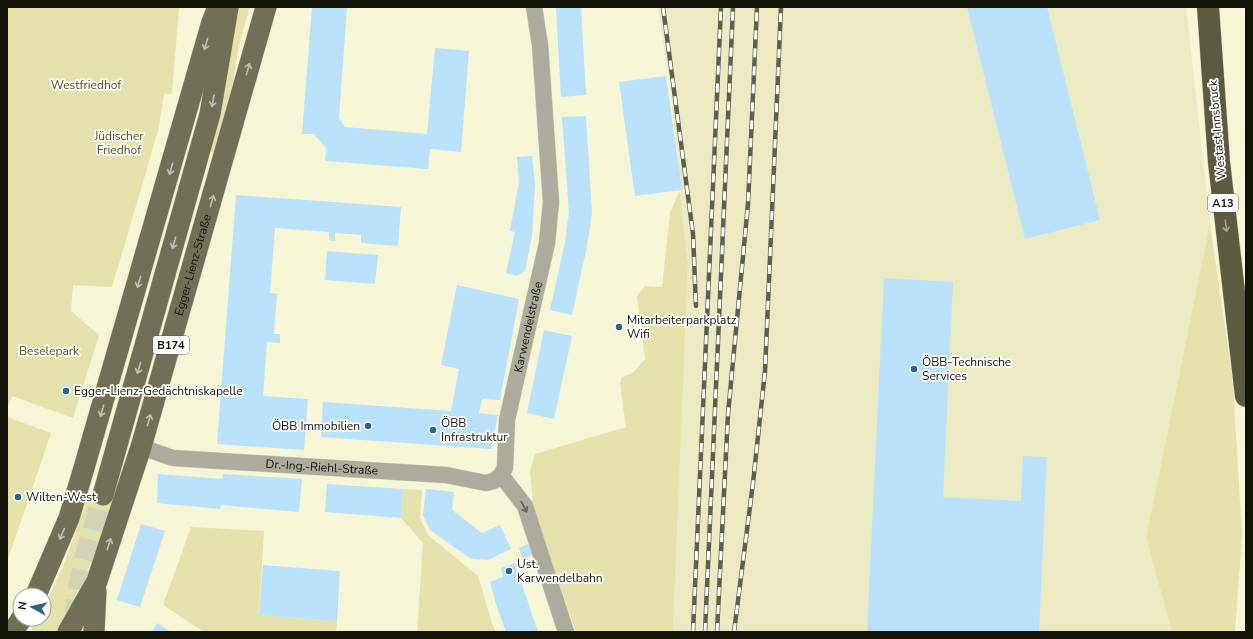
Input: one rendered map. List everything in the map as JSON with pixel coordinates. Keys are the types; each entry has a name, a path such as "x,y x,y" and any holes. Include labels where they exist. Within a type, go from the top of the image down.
{"highway":[{"name":"Westast Innsbruck","path":"1208,7 1219,162 1246,396"}],"main road":[{"path":"39,587 69,518 212,22 218,7"},
{"name":"Egger-Lienz-Straße","path":"103,495 210,114 228,7"},
{"name":"Egger-Lienz-Straße","path":"68,632 97,581 141,447 266,7"},
{"path":"94,632 93,618 97,581"}],"street":[{"name":"Karwendelstraße","path":"501,475 505,468 507,420 546,243 551,202 540,45 534,7"},
{"name":"Dr.-Ing.-Riehl-Straße","path":"141,447 173,458 446,475 486,483 494,481 501,475"},
{"path":"501,475 525,506 566,632"}],"shaded area":[{"path":"658,7 1186,7 1210,223 1146,538 1172,632 673,632 688,264 672,102"}],"green space":[{"name":"Westfriedhof","path":"7,7 179,7 172,94 164,94 158,131 112,287 73,285 71,311 99,335 73,418 12,396 7,409"},
{"path":"240,7 250,7 239,45 230,98 216,153 209,151"},
{"path":"680,190 688,264 673,632 576,632 534,512 530,471 535,454 626,427 620,384 622,377 633,373 645,359 637,296 645,286 662,287 670,213"},
{"path":"1210,223 1233,383 1242,536 1235,632 1172,632 1146,538"},
{"name":"Wilten-West","path":"7,417 51,433 7,562"},
{"path":"403,489 422,490 420,518 428,535 478,576 495,632 417,632 423,543 401,518"},
{"path":"89,495 114,500 102,535 88,568 56,632 30,632 33,627 52,627 52,590 64,564"},
{"path":"191,527 264,531 259,615 337,621 336,632 204,632 163,605"}],"building":[{"path":"312,7 347,7 339,118 345,127 427,134 435,48 469,51 461,152 430,149 428,169 325,161 326,148 314,134 302,134"},
{"path":"556,7 581,7 586,95 561,97"},
{"path":"967,7 1047,7 1100,220 1025,239"},
{"path":"666,76 682,190 635,196 619,82"},
{"path":"586,116 592,213 587,246 572,315 550,310 565,242 569,212 562,117"},
{"path":"532,156 535,184 532,236 525,271 517,276 506,273 515,232 510,231 519,182 517,157"},
{"path":"236,195 401,207 398,246 361,243 361,235 335,233 335,241 329,240 329,232 275,228 270,293 277,294 274,334 280,334 280,343 267,342 263,396 308,399 304,450 217,444"},
{"path":"327,251 378,255 375,284 325,280"},
{"name":"ÖBB-Technische Services","path":"884,278 953,282 943,497 1021,501 1023,456 1047,457 1039,632 867,632"},
{"path":"457,285 519,299 500,400 482,399 479,413 498,415 491,449 321,437 323,402 451,411 459,369 441,365"},
{"path":"544,330 572,336 554,419 527,413"},
{"name":"Egger-Lienz-Gedächtniskapelle","path":"64,384 71,386 67,397 61,395"},
{"path":"158,474 222,479 223,474 302,479 299,512 221,505 220,509 157,503"},
{"path":"327,484 403,489 401,518 325,512"},
{"path":"426,489 454,492 452,510 482,533 500,525 511,549 488,560 472,559 451,545 430,530 423,515"},
{"path":"93,507 105,511 98,533 86,529"},
{"path":"141,524 165,531 140,607 117,600"},
{"path":"528,544 533,555 523,559 519,548"},
{"path":"515,563 538,632 506,632 496,604 490,582 503,577 501,568"},
{"path":"263,565 340,571 337,621 259,615"},
{"path":"157,623 171,632 152,632"}],"tunnel":[{"path":"76,621 76,606 81,574 103,495"}],"railway":[{"path":"663,7 693,234 696,306"},
{"path":"693,632 721,7"},
{"path":"705,632 733,7"},
{"path":"717,632 728,414 748,204 757,7"},
{"path":"734,632 753,483 765,371 781,7"}],"place":[{"name":"Mitarbeiterparkplatz Wifi","path":"619,327"},
{"name":"ÖBB-Technische Services","path":"914,369"},
{"name":"Egger-Lienz-Gedächtniskapelle","path":"66,391"},
{"name":"ÖBB Immobilien","path":"368,426"},
{"name":"ÖBB Infrastruktur","path":"433,430"},
{"name":"Wilten-West","path":"18,497"},
{"name":"Ust. Karwendelbahn","path":"509,571"}],"park label":[{"name":"Jüdischer Friedhof","path":"119,143"},
{"name":"Beselepark","path":"49,351"}]}
